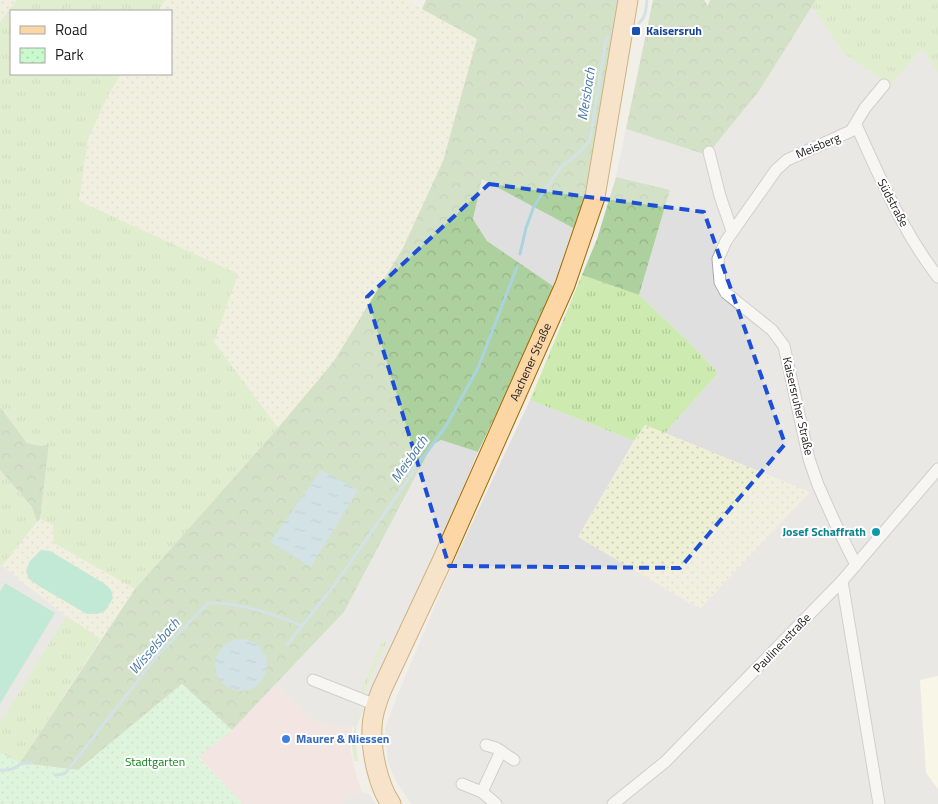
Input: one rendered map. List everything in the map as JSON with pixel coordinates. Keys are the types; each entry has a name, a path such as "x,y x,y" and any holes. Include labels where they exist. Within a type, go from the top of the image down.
{"main road":[{"name":"Aachener Straße","path":"391,804 382,787 375,758 372,728 376,706 565,285 595,197 628,0"}],"street":[{"name":"Meisberg","path":"732,231 776,170 787,160 851,131 865,108 884,85"},
{"name":"Südstraße","path":"856,125 883,186 902,221 938,277"},
{"path":"709,152 720,196 732,231"},
{"name":"Kaisersruher Straße","path":"732,231 721,249 718,259 720,282 726,292 772,330 784,346 809,458 818,485 856,565"},
{"name":"Paulinenstraße","path":"613,804 665,762 842,581 938,469"},
{"path":"842,581 879,804"},
{"path":"314,680 376,706"},
{"path":"486,745 501,751 514,760"},
{"path":"482,792 501,751"},
{"path":"462,784 482,792 496,804"}],"highlighted area":[{"path":"489,184 704,212 785,444 680,568 449,566 367,297"}],"shaded area":[{"path":"0,0 17,0 0,22"},
{"path":"165,0 406,0 477,39 443,161 403,248 334,361 278,428 214,342 79,201 88,139 108,95 120,75 172,75 172,10 159,10"},
{"path":"812,7 843,53 890,85 922,49 938,73 938,804 411,804 396,781 388,763 385,728 451,568 530,400 634,441 578,537 809,492 665,433 718,373 687,340 639,295 670,191 616,177 626,129 707,155 759,91"},
{"path":"482,178 575,229 556,288 487,241 473,219"},
{"path":"645,425 810,492 700,609 578,537"},
{"path":"441,440 478,452 434,556 396,640 370,691 358,724 352,727 316,723 276,684 344,612 432,445"},
{"path":"40,519 53,525 54,543 135,589 101,639 66,616 2,566"},
{"path":"0,564 66,616 0,723"},
{"path":"938,676 938,789 926,773 920,680"},
{"name":"Maurer & Niessen","path":"276,684 316,723 352,727 350,748 362,792 349,797 341,804 243,804 198,756 232,730"},
{"path":"362,792 369,794 376,804 341,804 349,797"}],"green space":[{"path":"17,0 165,0 159,10 10,10 10,75 120,75 108,95 88,139 79,201 238,274 214,342 278,428 135,589 54,543 53,525 40,519 49,444 41,446 27,443 0,407 0,22"},
{"path":"426,0 620,0 587,190 575,229 482,179 473,219 487,241 556,288 478,452 441,440 432,445 344,612 232,730 182,684 78,770 20,763 135,589 278,428 334,361 403,248 443,161 477,39 422,9"},
{"path":"653,0 704,0 708,6 710,0 816,0 759,91 707,155 626,129"},
{"path":"816,0 938,0 938,73 922,49 890,85 843,53 812,7"},
{"path":"616,177 670,190 639,295 582,275 597,239"},
{"path":"582,275 639,295 687,340 718,373 665,433 645,425 634,441 530,400"},
{"path":"0,407 27,443 41,446 49,444 40,519 37,522 32,507 0,470"},
{"path":"0,470 32,507 37,522 2,566 0,564"},
{"path":"41,550 50,551 105,584 111,590 113,598 105,611 97,614 87,614 29,579 26,571 30,561"},
{"path":"5,583 55,613 0,704 0,592"},
{"path":"66,616 101,639 20,763 0,753 0,723"},
{"path":"383,640 387,642 363,694 360,692"},
{"name":"Stadtgarten","path":"182,684 232,730 198,757 243,804 0,804 0,753 20,763 78,770"},
{"path":"357,703 356,746 358,761 354,761 352,747"}],"water":[{"path":"321,470 358,490 311,567 270,542"},
{"path":"241,639 255,643 263,651 267,665 263,679 255,687 241,691 227,687 219,679 215,665 219,651 227,643"}],"waterway":[{"name":"Meisbach","path":"639,23 644,16 647,0"},
{"name":"Meisbach","path":"520,254 526,228 534,206 561,167 579,153 590,140 606,39 609,37"},
{"name":"Meisbach","path":"287,645 336,583 446,426 478,368 517,267"},
{"name":"Wisselsbach","path":"55,775 64,774 67,771 157,656 208,603 230,604 255,610 302,626"},
{"name":"Wisselsbach","path":"0,770 31,763"}],"place":[{"name":"Kaisersruh","path":"636,31"},
{"name":"Josef Schaffrath","path":"876,532"},
{"name":"Maurer & Niessen","path":"286,739"}]}
